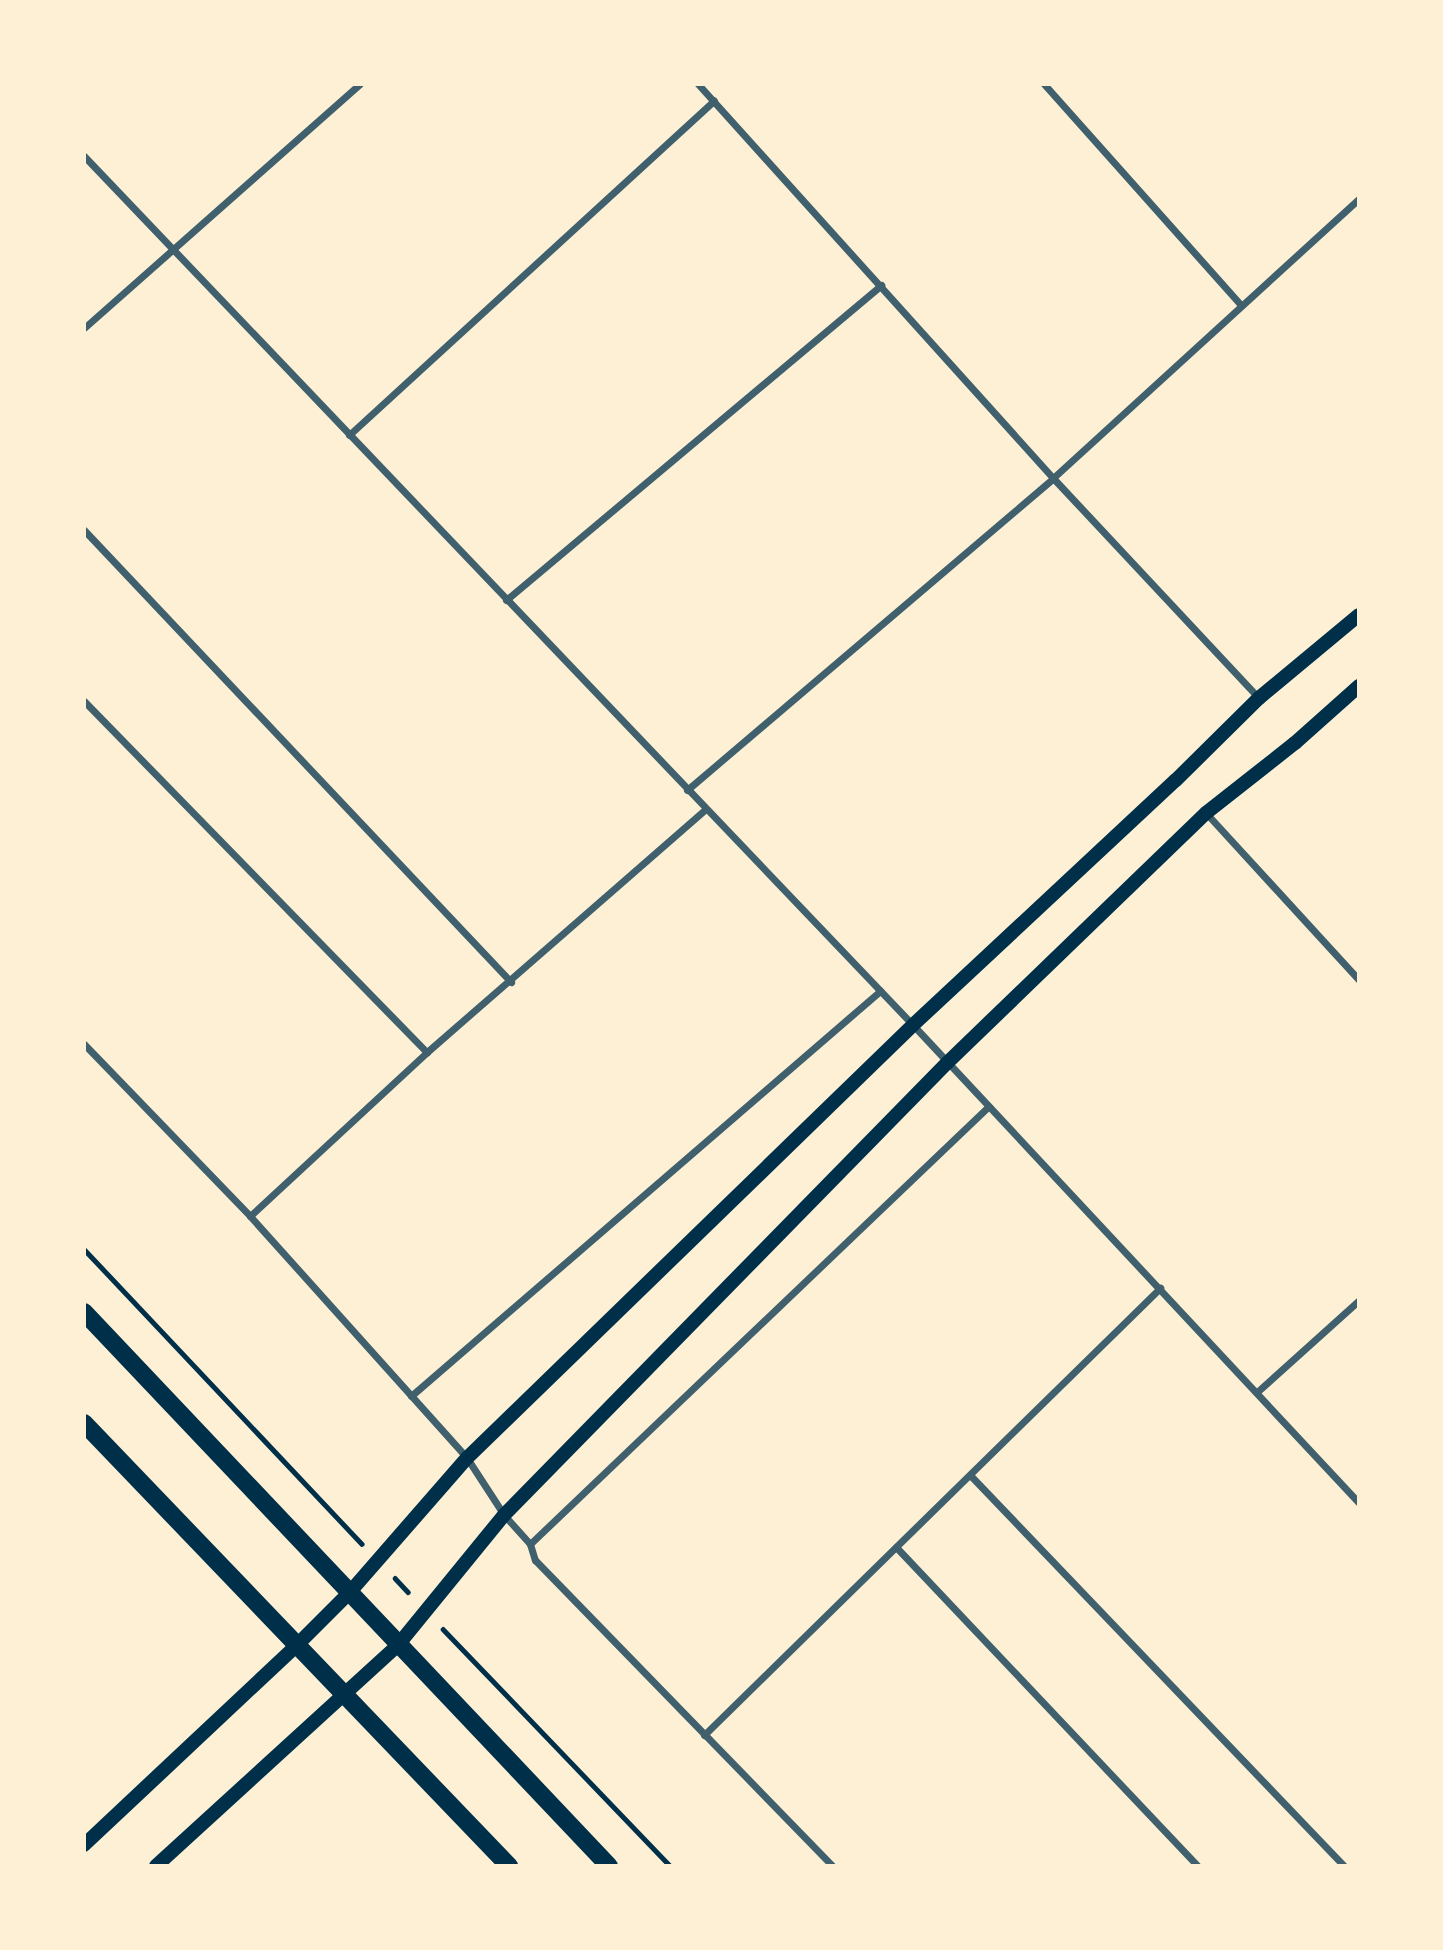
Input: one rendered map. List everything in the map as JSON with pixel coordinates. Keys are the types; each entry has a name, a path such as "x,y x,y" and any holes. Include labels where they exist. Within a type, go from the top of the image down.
{"main road":[{"path":"84,1845 296,1646 350,1591 467,1458 913,1026 1176,780 1259,698 1359,615"},
{"path":"156,1866 398,1645 504,1515 947,1063 1206,813 1295,743 1359,686"},
{"path":"84,1312 608,1866"},
{"path":"84,1423 509,1866"}],"street":[{"path":"84,328 359,84"},
{"path":"698,84 1053,478 1259,698"},
{"path":"1044,84 1241,305"},
{"path":"349,435 714,101"},
{"path":"84,156 989,1106 1359,1503"},
{"path":"687,790 1053,478 1359,199"},
{"path":"506,600 881,285"},
{"path":"84,530 511,982"},
{"path":"84,701 427,1052"},
{"path":"250,1216 427,1052 511,982 706,809"},
{"path":"1206,813 1359,980"},
{"path":"411,1396 880,991"},
{"path":"84,1044 250,1216 467,1458 504,1515 530,1544 535,1560 833,1866"},
{"path":"530,1544 989,1106"},
{"path":"704,1735 1160,1289"},
{"path":"1257,1392 1359,1300"},
{"path":"970,1475 1344,1866"},
{"path":"896,1547 1198,1866"}]}
